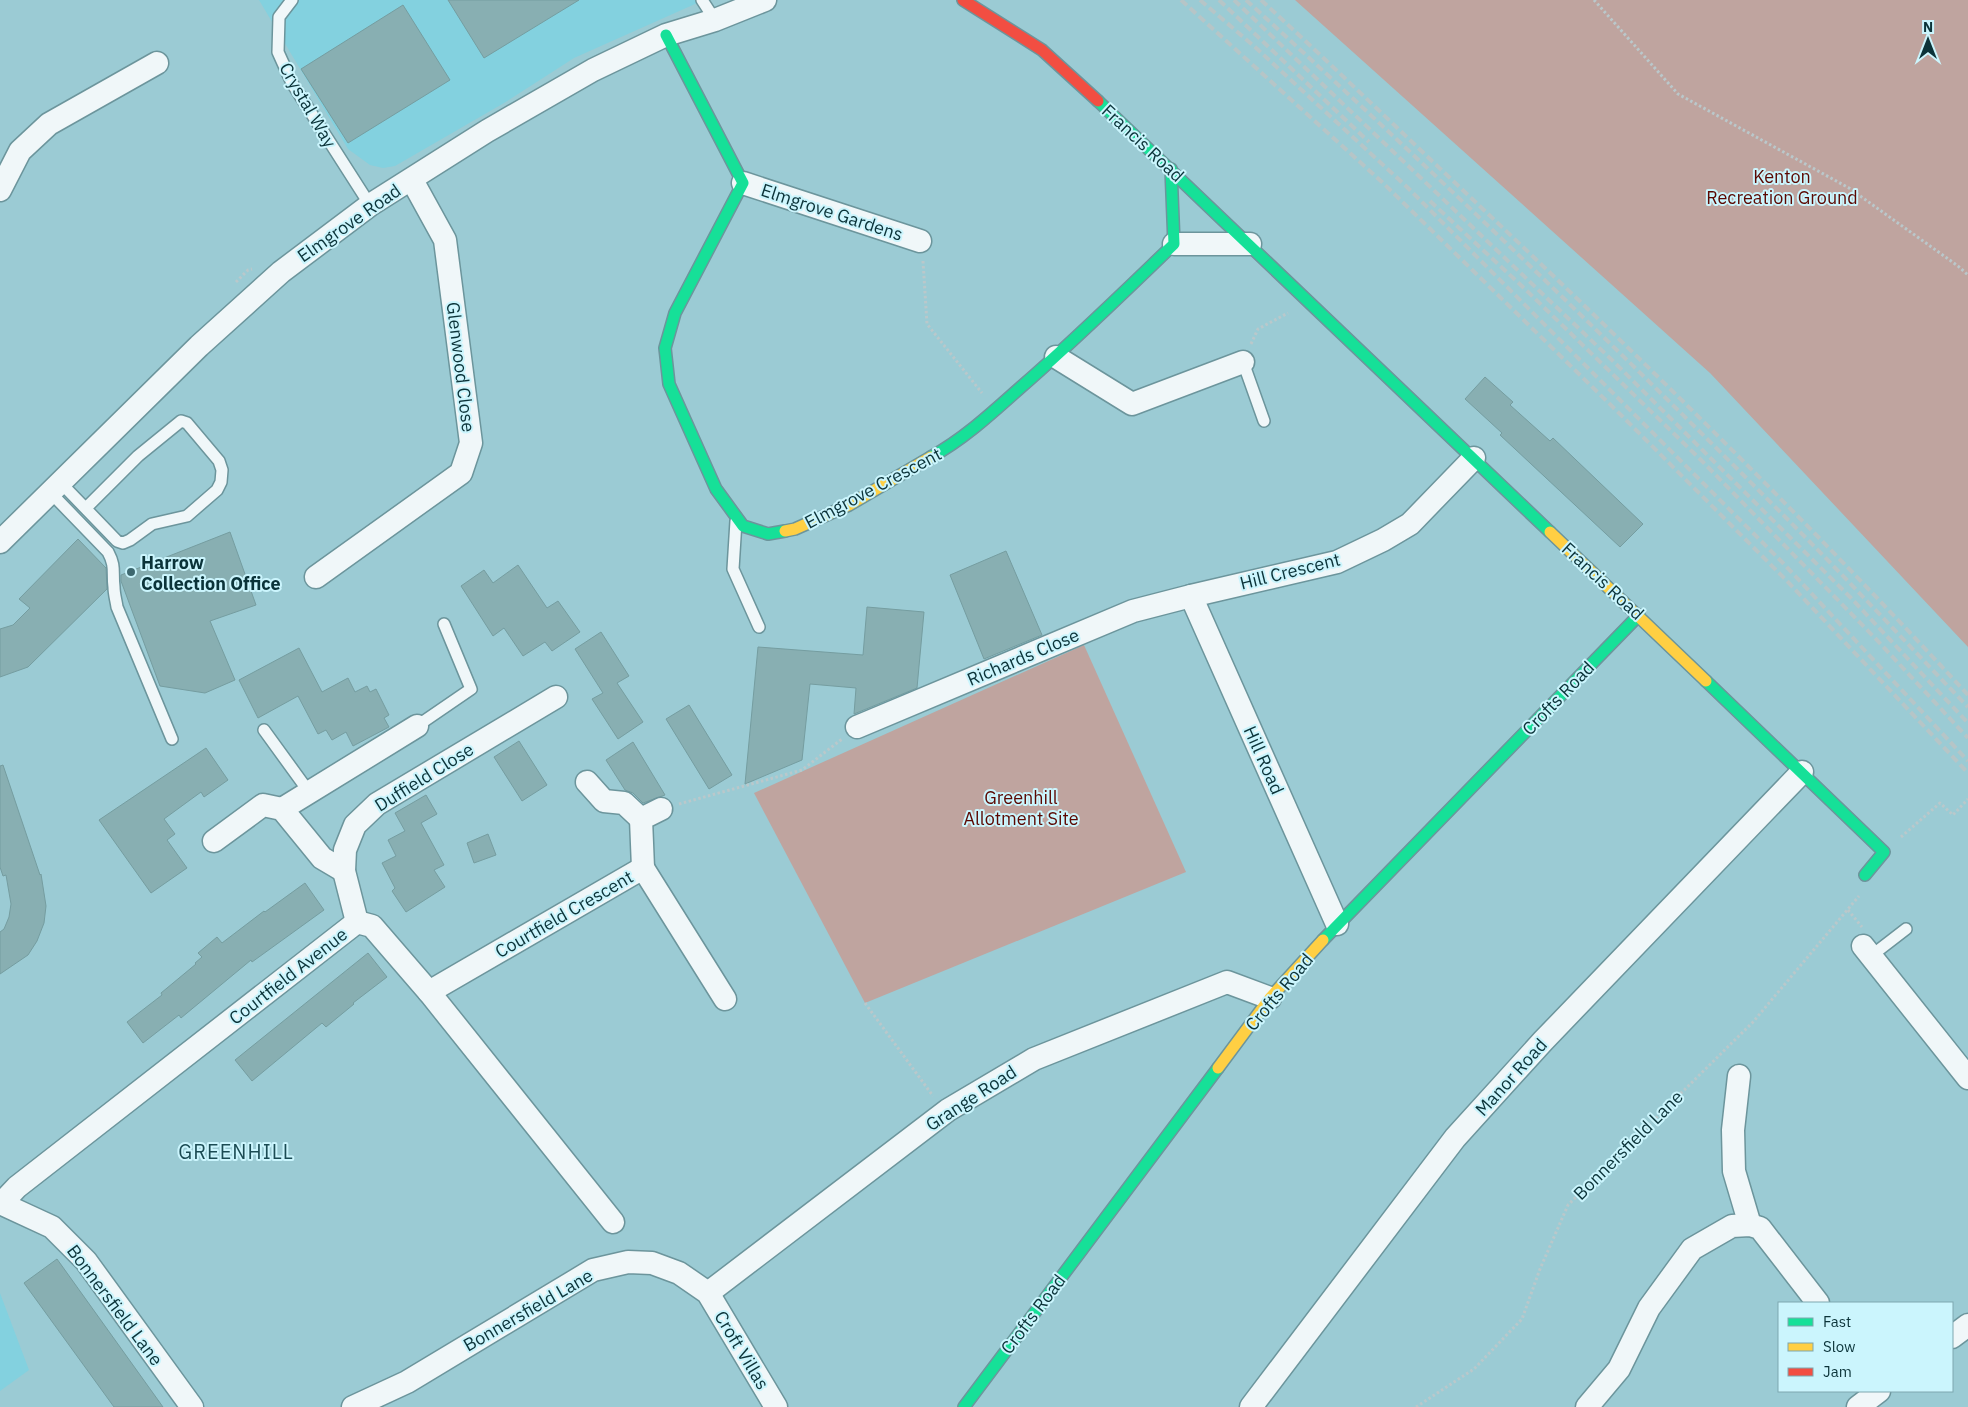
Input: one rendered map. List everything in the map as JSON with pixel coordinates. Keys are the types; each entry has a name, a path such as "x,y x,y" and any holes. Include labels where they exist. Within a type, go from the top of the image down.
{"street":[{"name":"Elmgrove Road","path":"0,542 199,346 281,272 370,205 487,131 593,70 666,35 715,20 764,0"},
{"name":"Francis Road","path":"963,0 1042,50 1250,244 1884,852"},
{"path":"666,35 743,183"},
{"path":"0,190 20,151 49,124 157,63"},
{"path":"1170,169 1174,244 1250,244"},
{"name":"Glenwood Close","path":"316,578 460,473 471,443 445,240 412,180"},
{"name":"Elmgrove Gardens","path":"743,183 920,240"},
{"name":"Elmgrove Crescent","path":"743,183 675,313 665,348 669,384 716,489 743,526 768,534 795,529 849,504 946,449 995,411 1056,357 1174,244"},
{"path":"1056,357 1132,404 1243,362"},
{"name":"Hill Crescent","path":"1191,596 1337,562 1383,540 1410,524 1474,458"},
{"name":"Richards Close","path":"858,727 1132,611 1191,596"},
{"name":"Hill Road","path":"1191,596 1337,924"},
{"name":"Crofts Road","path":"964,1407 1270,998 1337,924 1639,615"},
{"name":"Duffield Close","path":"357,922 344,870 345,850 354,825 377,804 556,697"},
{"path":"282,809 417,726"},
{"name":"Manor Road","path":"1251,1407 1455,1138 1544,1041 1802,772"},
{"path":"587,782 604,802 624,803 641,819 643,868"},
{"path":"214,841 263,805 282,809 322,858 344,870"},
{"path":"641,819 661,809"},
{"path":"1865,875 1884,852"},
{"name":"Courtfield Crescent","path":"428,992 643,868 725,999"},
{"name":"Courtfield Avenue","path":"1,1203 17,1188 357,922 372,926 428,992 613,1222"},
{"path":"1867,951 1968,1078"},
{"name":"Grange Road","path":"708,1293 948,1110 1034,1059 1227,982 1270,998"},
{"path":"1739,1076 1733,1130 1734,1171 1750,1225"},
{"name":"Bonnersfield Lane","path":"1,1203 52,1226 86,1261 192,1407"},
{"path":"1586,1407 1620,1368 1650,1308 1692,1249 1732,1226 1750,1225 1760,1228 1817,1302"},
{"name":"Bonnersfield Lane","path":"353,1407 407,1382 593,1270 628,1262 652,1263 679,1273 708,1293"},
{"name":"Croft Villas","path":"708,1293 776,1407"},
{"path":"1953,1336 1968,1325"},
{"path":"1858,1407 1878,1392"}],"lane":[{"name":"Crystal Way","path":"292,0 279,18 278,52 292,83 370,205"},
{"path":"702,0 715,20"},
{"path":"1243,362 1264,421"},
{"path":"55,487 86,508 118,541 123,543 152,524 187,516 217,490 222,482 222,470 219,461 187,422 181,421 138,456 86,508"},
{"path":"55,487 114,562 114,586 118,607 172,739"},
{"path":"737,517 733,569 758,627"},
{"path":"417,726 471,689 444,624"},
{"path":"264,730 309,792"},
{"path":"1867,951 1906,929"}],"path":[{"path":"1594,0 1678,94 1849,188 1968,275"},
{"path":"920,240 927,324 995,411"},
{"path":"1243,362 1258,329 1290,312 1307,299"},
{"path":"661,809 802,770 858,727"},
{"path":"1884,852 1940,803 1953,815 1968,799"},
{"name":"Bonnersfield Lane","path":"1416,1407 1474,1368 1522,1319 1540,1270 1568,1205 1753,1022 1863,891"},
{"path":"865,1003 934,1096 948,1110"}],"shaded area":[{"path":"259,0 704,0 574,58 504,103 395,166 383,168 370,165 348,149"},
{"path":"0,1293 29,1370 0,1391"}],"green space":[{"name":"Kenton Recreation Ground","path":"1295,0 1968,0 1968,647 1710,373"},
{"name":"Greenhill Allotment Site","path":"1084,645 1186,872 865,1003 754,793"}],"building":[{"path":"448,0 579,0 484,58"},
{"path":"403,5 450,80 348,143 301,69"},
{"path":"1485,377 1513,402 1510,405 1550,441 1553,438 1643,524 1620,547 1500,435 1502,433 1465,399"},
{"path":"230,532 256,605 210,621 235,680 205,693 160,686 121,581 121,575"},
{"path":"78,539 106,568 107,589 28,667 0,677 0,629 13,625 30,608 19,599"},
{"path":"1006,551 1042,635 984,659 950,575"},
{"path":"518,565 547,608 558,601 580,632 552,651 545,642 523,656 504,628 493,636 461,586 484,570 493,583"},
{"path":"867,607 924,612 917,688 854,714 856,688 810,684 802,760 745,784 758,647 863,655"},
{"path":"601,632 629,676 617,683 643,722 618,739 592,699 603,693 575,649"},
{"path":"299,648 322,692 348,678 355,692 367,686 370,692 376,689 389,715 384,718 389,727 353,746 346,732 332,740 326,730 318,734 298,696 258,718 239,680"},
{"path":"689,705 732,775 709,789 666,719"},
{"path":"519,741 547,785 522,801 494,757"},
{"path":"633,742 665,795 643,803 633,793 625,790 606,760"},
{"path":"206,748 228,780 204,797 201,792 164,819 175,834 167,840 187,868 151,893 99,820"},
{"path":"3,765 41,874 46,906 44,923 37,941 28,955 0,974 0,932 4,929 9,917 11,904 6,875 3,876 0,867 0,766"},
{"path":"426,795 437,814 421,823 444,865 434,870 445,887 406,912 392,891 395,888 382,863 396,856 388,840 405,831 395,813"},
{"path":"488,834 496,855 474,863 467,843"},
{"path":"305,883 324,910 252,962 251,960 181,1018 179,1015 143,1043 127,1022 162,995 161,993 196,964 202,957 198,953 217,937 222,943"},
{"path":"368,953 387,977 326,1027 322,1023 252,1081 235,1060"},
{"path":"57,1259 163,1407 114,1407 24,1283"}],"railway":[{"path":"1181,0 1382,182 1622,416 1787,581 1968,773"},
{"path":"1200,0 1255,47 1407,187 1783,563 1968,761"},
{"path":"1219,0 1369,142"},
{"path":"1234,0 1613,361 1851,598 1968,723"},
{"path":"1246,0 1461,200 1672,404 1810,542 1968,707"},
{"path":"1261,0 1659,378 1785,503 1968,695"},
{"path":"1430,201 1525,289 1701,460 1875,638 1968,738"}],"traffic: fast":[{"path":"666,35 743,183 675,313 665,348 669,384 716,489 743,526 768,534 785,531"},
{"path":"1098,101 1550,532"},
{"path":"931,457 967,434 1000,406 1080,334 1174,244 1171,169"},
{"path":"1323,940 1639,615"},
{"path":"1706,681 1884,852 1865,875"},
{"path":"964,1407 1218,1068"}],"traffic: slow":[{"path":"785,531 795,529 849,505 931,457"},
{"path":"1550,532 1706,681"},
{"path":"1218,1068 1270,998 1323,940"}],"traffic: jam":[{"path":"963,0 1042,50 1098,101"}],"place":[{"name":"Harrow Collection Office","path":"131,572"}],"district":[{"name":"GREENHILL","path":"236,1151"}]}
